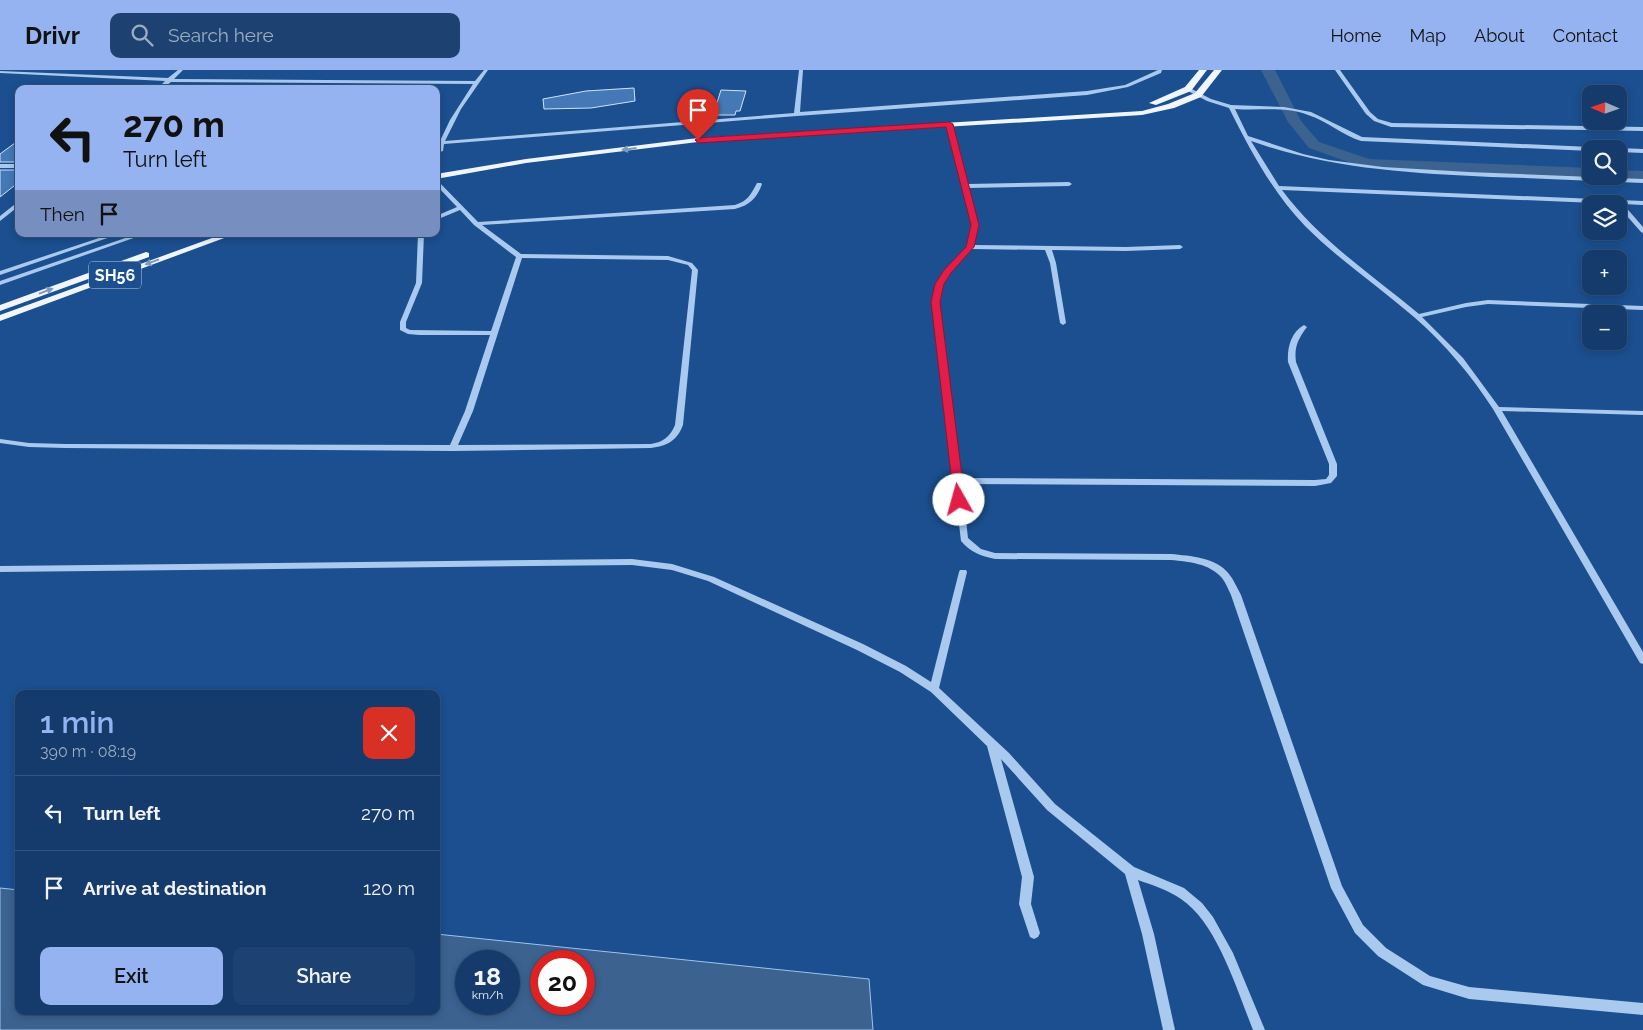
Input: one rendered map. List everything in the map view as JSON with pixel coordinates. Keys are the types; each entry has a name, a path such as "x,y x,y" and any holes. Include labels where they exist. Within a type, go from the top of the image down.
{"main road":[{"path":"440,168 542,152 696,134 1135,107 1161,101 1188,89 1203,70"},
{"path":"440,176 526,161 698,140 1142,112 1171,106 1198,95 1218,70"},
{"name":"SH56","path":"0,308 198,237"},
{"name":"SH56","path":"0,318 223,237"}],"street":[{"path":"164,85 181,70"},
{"path":"440,141 486,70"},
{"path":"797,114 802,70"},
{"path":"440,143 1087,93 1126,86 1160,70"},
{"path":"1188,89 1219,104 1261,108"},
{"path":"949,124 975,225 970,247 947,272 940,284 936,302 964,539 971,548 982,554 995,556 1171,557 1212,565 1224,574 1236,595 1337,888 1359,929 1382,952 1427,981 1469,993 1643,1009"},
{"path":"1627,150 1643,151"},
{"path":"0,166 15,166"},
{"path":"476,224 735,207 748,204 754,198 759,184"},
{"path":"964,186 1069,184"},
{"path":"0,441 56,446 453,448 651,446 666,444 676,436 679,425 695,270 690,264 668,258 519,256 476,224 440,185"},
{"path":"1277,188 1295,213 1313,231 1418,316 1452,349 1476,376 1643,660"},
{"path":"0,218 15,206"},
{"path":"440,216 461,208"},
{"path":"1627,212 1643,231"},
{"path":"0,283 133,237"},
{"path":"421,237 419,283 402,329 408,332 419,333 494,333"},
{"path":"970,247 1048,249 1180,247"},
{"path":"1048,249 1053,263 1063,323"},
{"path":"453,448 469,411 519,256"},
{"path":"956,481 1315,483 1328,481 1333,476 1333,464 1292,362 1290,346 1295,336 1304,327"},
{"path":"1497,409 1643,413"},
{"path":"0,569 632,562 672,568 710,579 903,669 934,689 992,744 1052,807 1130,871 1187,896 1210,920 1229,956 1258,1030"},
{"path":"934,689 963,572"},
{"path":"992,744 1028,877 1026,904 1034,933"},
{"path":"1130,871 1148,934 1169,1030"}],"lane":[{"path":"1337,70 1368,113 1376,120 1391,125 1643,129"},
{"path":"0,72 170,80 477,83"},
{"path":"1231,106 1246,137 1277,188 1582,201"},
{"path":"1261,108 1300,111 1312,114 1348,136 1374,141 1582,149"},
{"path":"1246,137 1303,157 1362,168 1643,181"},
{"path":"1627,202 1643,203"},
{"path":"2,271 107,237"},
{"path":"1418,316 1488,302 1643,308"}],"water":[{"path":"0,888 15,890 15,1015 440,1015 440,934 590,950 530,950 530,1015 595,1015 595,951 869,979 873,1030 0,1030"}],"building":[{"path":"634,88 635,101 591,108 544,109 543,99 586,91"},
{"path":"721,90 746,91 740,111 736,111 735,115 713,115"},
{"path":"15,143 15,162 0,162 0,154"},
{"path":"0,170 15,170 15,185 0,197"}],"waterway":[{"path":"1268,70 1295,122 1314,145 1367,164 1582,173"},
{"path":"1627,175 1643,176"}],"route":[{"path":"698,140 949,124 975,225 970,247 947,272 940,284 936,302 959,500"}]}
